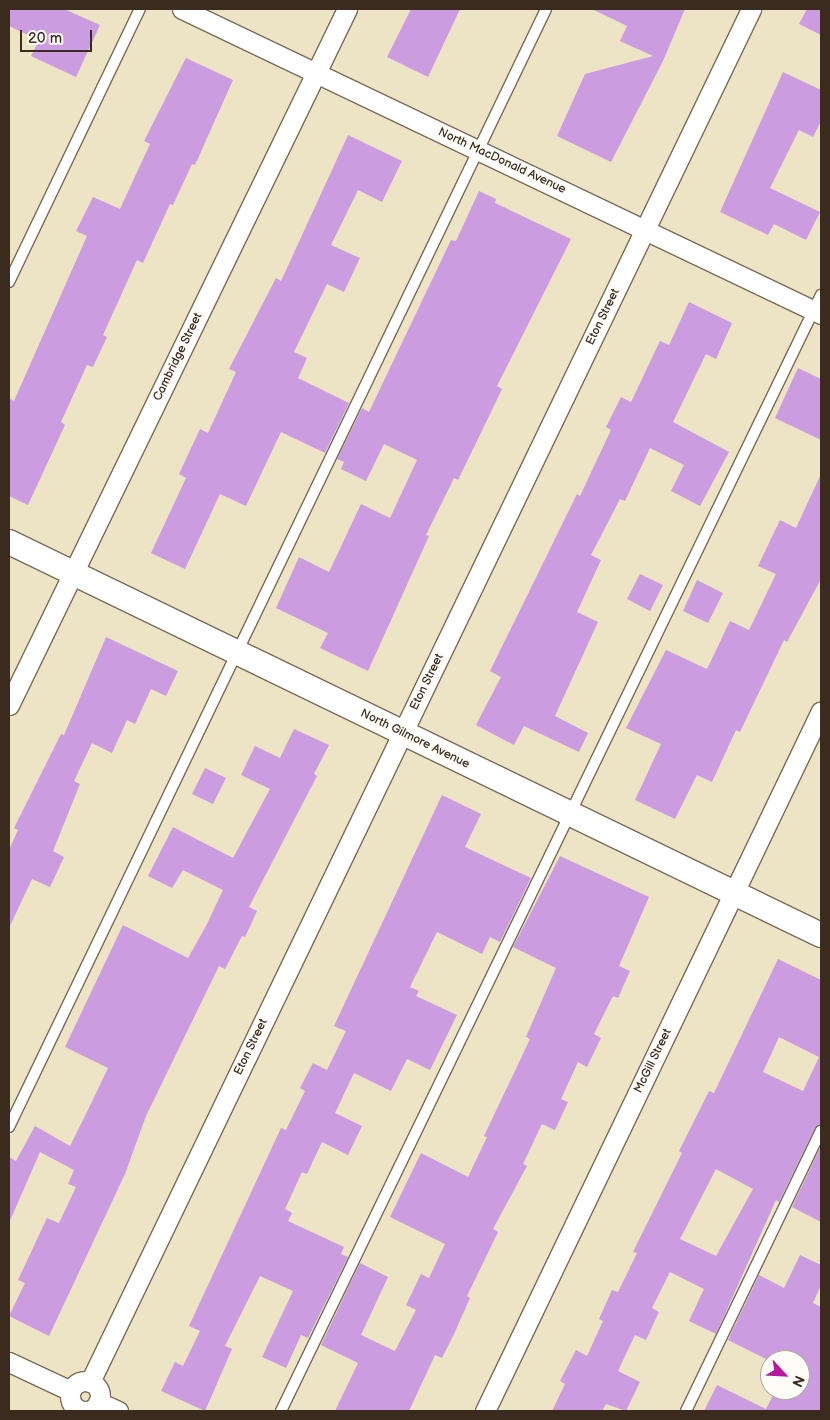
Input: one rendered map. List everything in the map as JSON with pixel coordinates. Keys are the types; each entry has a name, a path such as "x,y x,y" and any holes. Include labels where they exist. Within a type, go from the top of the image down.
{"street":[{"name":"North MacDonald Avenue","path":"182,9 479,151 819,306"},
{"name":"Cambridge Street","path":"9,705 347,9"},
{"name":"Eton Street","path":"90,1382 751,9"},
{"name":"North Gilmore Avenue","path":"9,542 403,732 569,815 821,935"},
{"name":"McGill Street","path":"486,1411 821,711"},
{"path":"9,1362 71,1391"},
{"path":"80,1382 90,1382 99,1392 98,1402 90,1410 80,1410 73,1404 71,1391 80,1382"},
{"path":"98,1402 118,1411"}],"lane":[{"path":"9,282 140,9"},
{"path":"9,1126 234,652 479,151 546,9"},
{"path":"281,1411 569,815 819,306"},
{"path":"686,1411 821,1131"}],"building":[{"path":"9,9 64,9 100,25 76,77 31,56 39,40 9,26"},
{"path":"411,9 460,9 428,77 387,57"},
{"path":"592,9 685,9 663,61 611,162 557,136 585,74 653,56 620,41 627,26"},
{"path":"807,9 821,9 821,35 799,24"},
{"path":"186,58 233,80 195,165 192,164 173,205 170,204 143,263 137,260 103,335 107,337 93,367 87,365 61,422 65,425 28,505 9,496 9,398 14,401 87,236 76,231 93,197 120,209 150,144 144,141"},
{"path":"783,72 821,90 821,121 813,137 799,130 770,188 820,212 806,240 774,224 768,235 720,212"},
{"path":"348,135 402,161 382,202 358,190 331,245 360,258 344,292 327,284 294,352 307,358 298,378 349,403 325,453 281,432 246,506 220,494 185,569 151,553 186,478 179,474 200,429 208,433 236,372 229,369 276,278 281,281"},
{"path":"479,191 496,199 495,203 571,239 497,386 502,389 458,480 454,478 426,535 429,536 368,671 320,648 328,633 276,608 299,557 329,572 361,504 390,518 417,460 384,444 366,481 341,469 344,462 337,459 362,408 369,412 451,240 456,241"},
{"path":"689,302 732,323 716,359 706,354 673,422 729,452 700,506 671,491 684,465 650,448 625,501 620,499 591,555 601,560 577,612 598,622 555,716 588,733 579,752 524,726 514,745 476,725 501,677 490,671 577,494 580,496 611,430 606,427 621,397 631,402 660,341 669,345"},
{"path":"798,368 821,379 821,440 775,418"},
{"path":"821,474 821,579 787,642 784,640 740,732 736,730 712,782 697,775 675,819 635,800 661,744 626,728 666,650 707,669 730,621 749,630 776,574 758,566 780,520 796,528"},
{"path":"640,574 663,585 650,611 627,599"},
{"path":"697,580 723,593 708,623 683,611"},
{"path":"106,637 178,671 166,696 151,689 135,724 127,720 112,753 92,743 74,781 80,784 53,851 64,857 50,887 32,879 9,928 9,850 18,830 14,828 61,734 64,735"},
{"path":"294,729 329,745 314,774 317,776 249,907 257,911 245,937 242,936 225,969 219,966 146,1116 125,1174 49,1336 9,1316 25,1283 18,1280 47,1218 59,1223 76,1187 68,1184 74,1170 40,1152 9,1223 9,1157 16,1161 35,1126 70,1146 85,1116 108,1068 65,1047 123,925 188,958 206,926 223,890 183,870 172,888 148,876 173,827 233,858 270,789 241,775 255,746 280,758"},
{"path":"205,768 226,778 213,804 192,794"},
{"path":"442,795 481,814 465,847 531,878 500,942 490,937 482,954 437,932 410,987 419,991 416,996 457,1015 430,1070 407,1059 391,1091 354,1073 335,1113 362,1126 348,1155 322,1142 307,1174 302,1172 285,1209 292,1213 288,1221 344,1247 341,1254 348,1257 308,1338 301,1335 286,1368 262,1357 293,1291 260,1276 225,1346 232,1349 205,1411 161,1391 175,1362 183,1366 200,1331 189,1326 281,1128 286,1130 305,1091 300,1088 313,1063 327,1070 346,1031 334,1026"},
{"path":"560,856 649,897 619,966 630,971 618,998 613,996 594,1034 601,1038 587,1067 578,1062 561,1099 568,1102 555,1130 542,1124 523,1164 527,1166 493,1229 498,1232 467,1296 470,1298 454,1334 442,1358 435,1355 409,1411 335,1411 358,1363 321,1345 360,1263 388,1277 361,1335 395,1351 416,1310 406,1305 421,1274 429,1278 445,1244 390,1217 421,1153 468,1177 487,1137 484,1136 530,1039 526,1037 556,968 513,947"},
{"path":"778,959 821,980 821,1124 815,1128 779,1202 776,1200 716,1334 689,1321 704,1289 670,1272 652,1308 659,1312 646,1340 635,1335 618,1371 640,1382 626,1411 606,1404 602,1411 552,1411 565,1384 560,1381 576,1350 587,1356 603,1321 599,1319 612,1290 618,1292 637,1253 633,1252 682,1153 679,1151 709,1091 714,1093","holes":["779,1037 819,1057 803,1091 763,1072","716,1169 753,1189 716,1256 680,1239"]},
{"path":"821,1146 821,1222 792,1207"},
{"path":"800,1255 821,1265 821,1285 813,1303 821,1307 821,1411 704,1411 717,1385 766,1409 771,1400 810,1400 810,1350 760,1350 760,1356 728,1340 759,1275 784,1288"}]}
